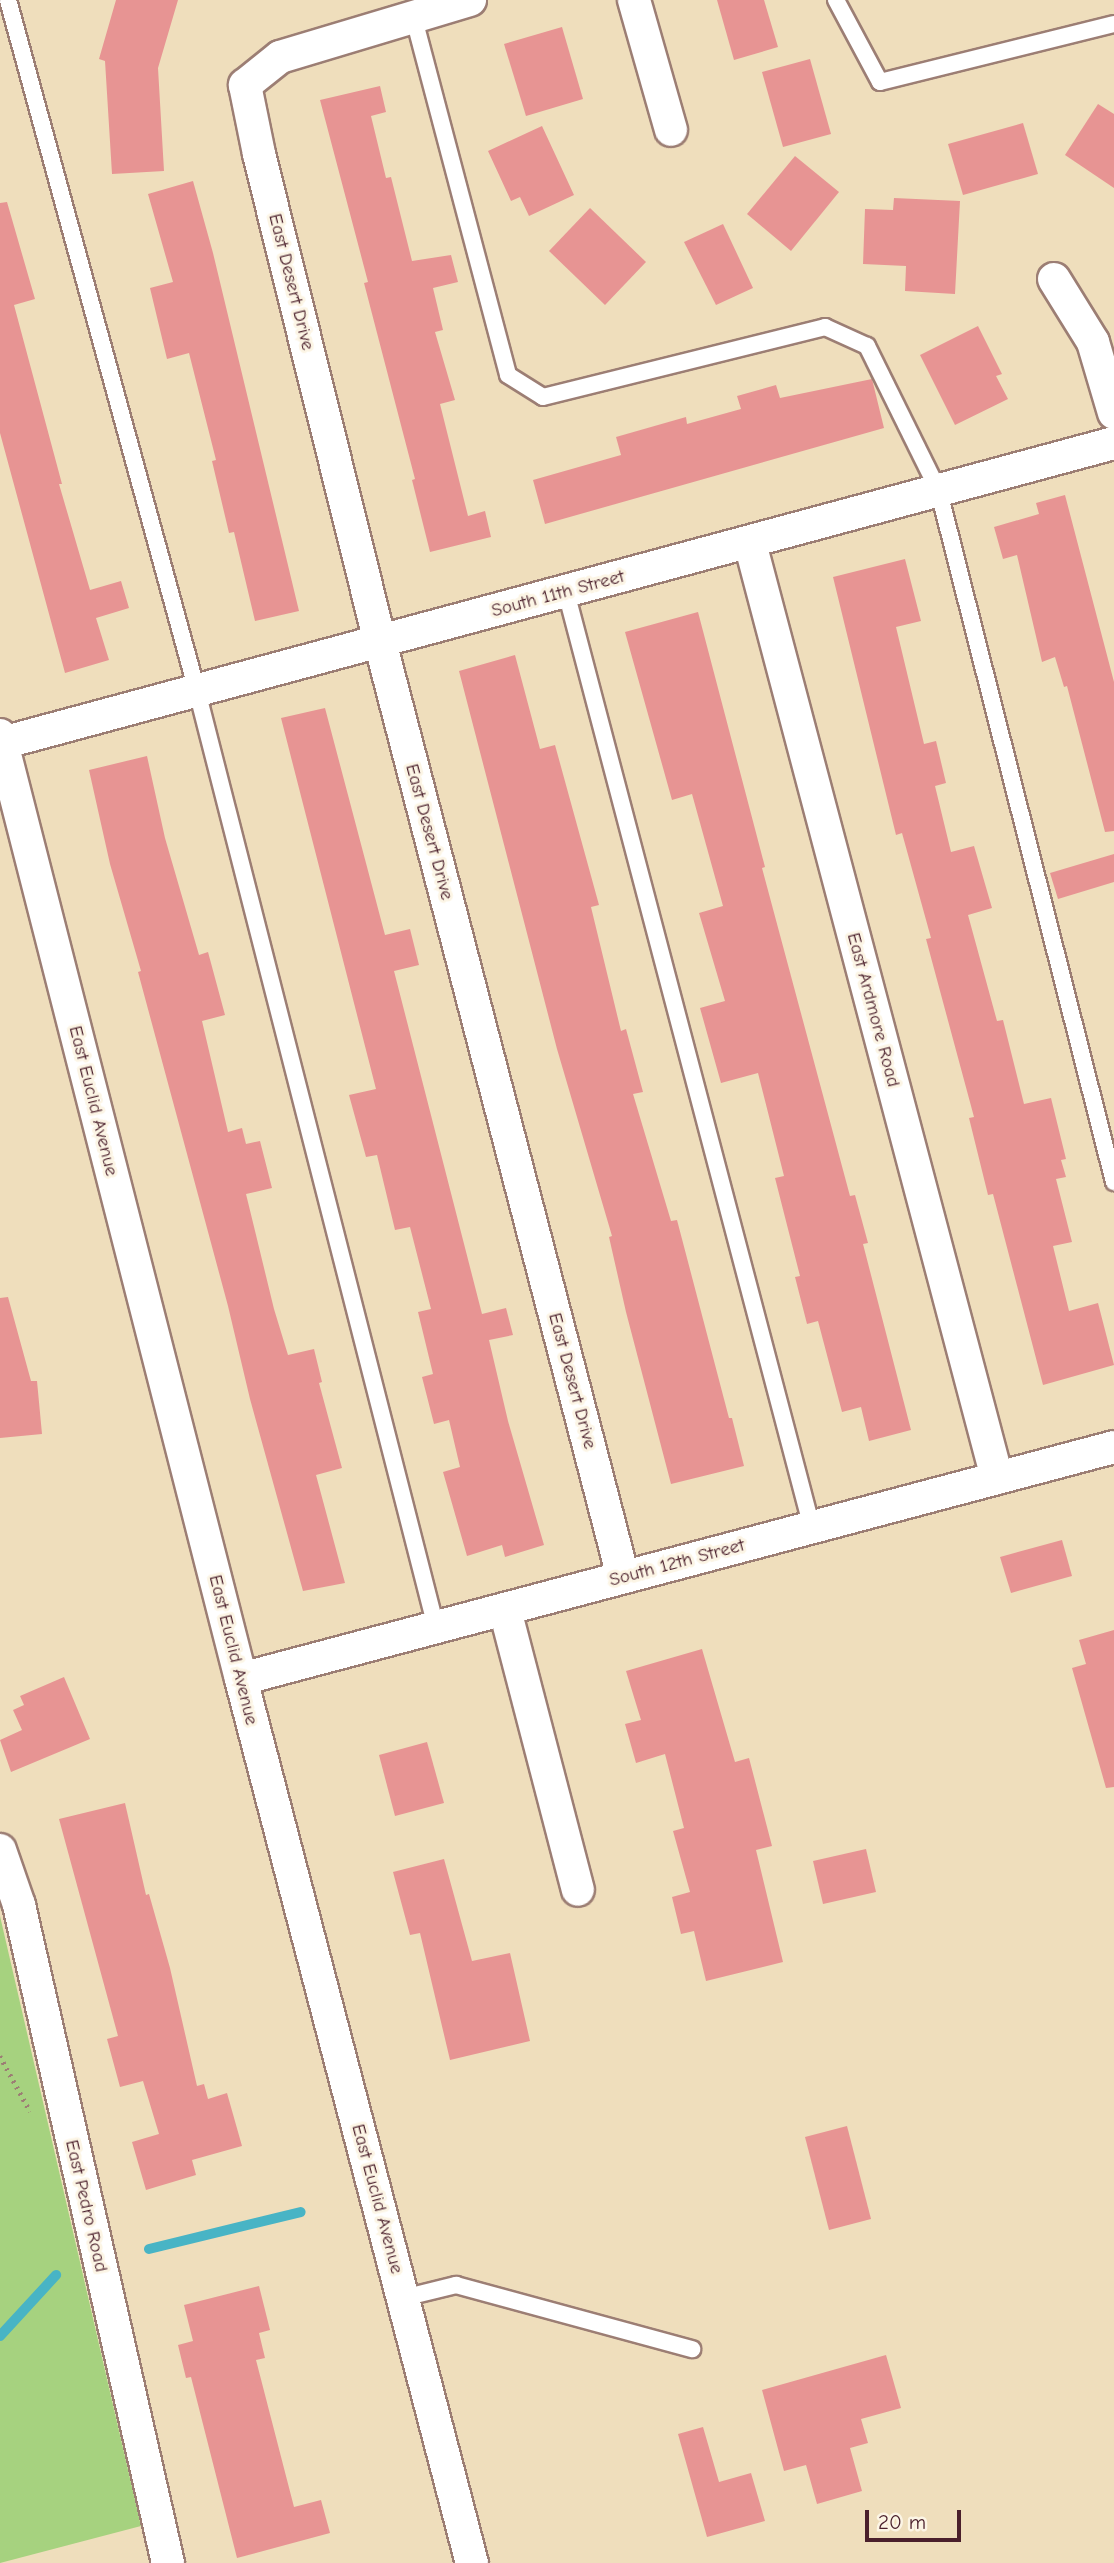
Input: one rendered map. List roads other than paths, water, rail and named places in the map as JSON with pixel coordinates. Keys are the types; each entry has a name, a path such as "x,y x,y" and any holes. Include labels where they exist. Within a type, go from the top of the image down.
{"street":[{"path":"413,15 470,0"},
{"path":"634,0 671,131"},
{"name":"East Desert Drive","path":"413,15 280,57 245,85 259,154 380,642 624,1577"},
{"path":"1054,279 1093,342 1114,413"},
{"name":"South 11th Street","path":"1,739 197,691 1114,443"},
{"name":"East Ardmore Road","path":"750,543 996,1478"},
{"name":"East Euclid Avenue","path":"1,739 241,1679 472,2563"},
{"name":"South 12th Street","path":"241,1679 1114,1447"},
{"path":"505,1610 578,1890"},
{"name":"East Pedro Road","path":"0,1850 19,1905 168,2563"}],"lane":[{"path":"8,0 197,691 436,1627"},
{"path":"836,0 880,82 1114,24"},
{"path":"413,15 508,375 544,397 825,327 867,346 939,492 1114,1182"},
{"path":"566,592 811,1528"},
{"path":"403,2298 456,2285 692,2349"}],"waterway":[{"path":"149,2249 301,2212"},
{"path":"0,2336 56,2275"}]}
